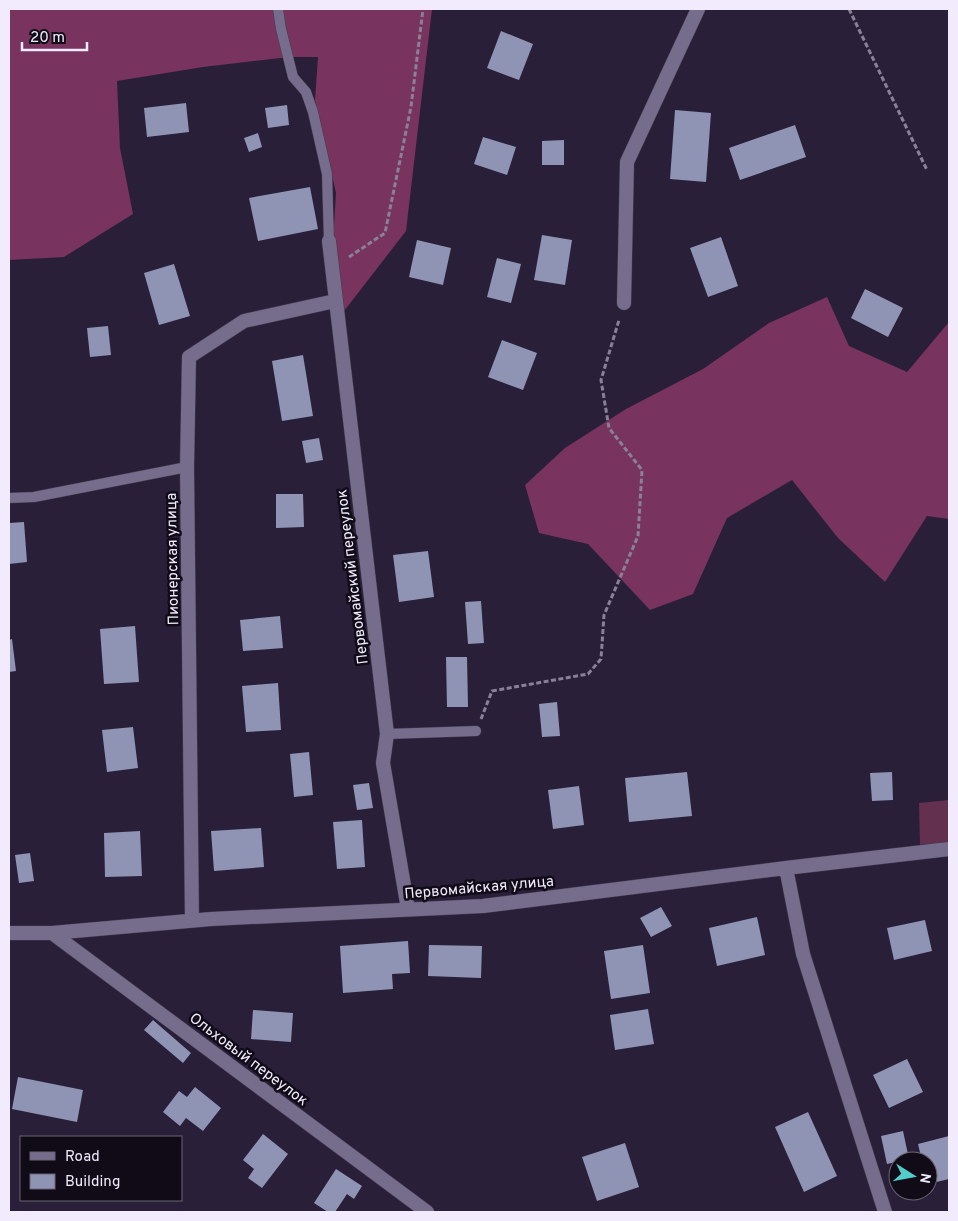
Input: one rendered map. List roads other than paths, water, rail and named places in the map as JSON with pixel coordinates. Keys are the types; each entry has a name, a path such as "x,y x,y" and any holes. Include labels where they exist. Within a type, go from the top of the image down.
{"street":[{"path":"624,303 627,162 698,9"},
{"name":"Первомайский переулок","path":"329,241 387,734 383,763 408,909"},
{"name":"Пионерская улица","path":"192,920 187,467 189,357 244,321 335,301"},
{"name":"Первомайская улица","path":"9,933 52,933 192,920 483,906 786,868 949,850"},
{"path":"786,868 803,954 885,1212"},
{"name":"Ольховый переулок","path":"52,933 426,1212"}],"lane":[{"path":"278,9 280,29 293,77 306,92 313,112 327,174 329,241"},
{"path":"9,498 34,497 187,467"},
{"path":"387,734 476,731"}]}
